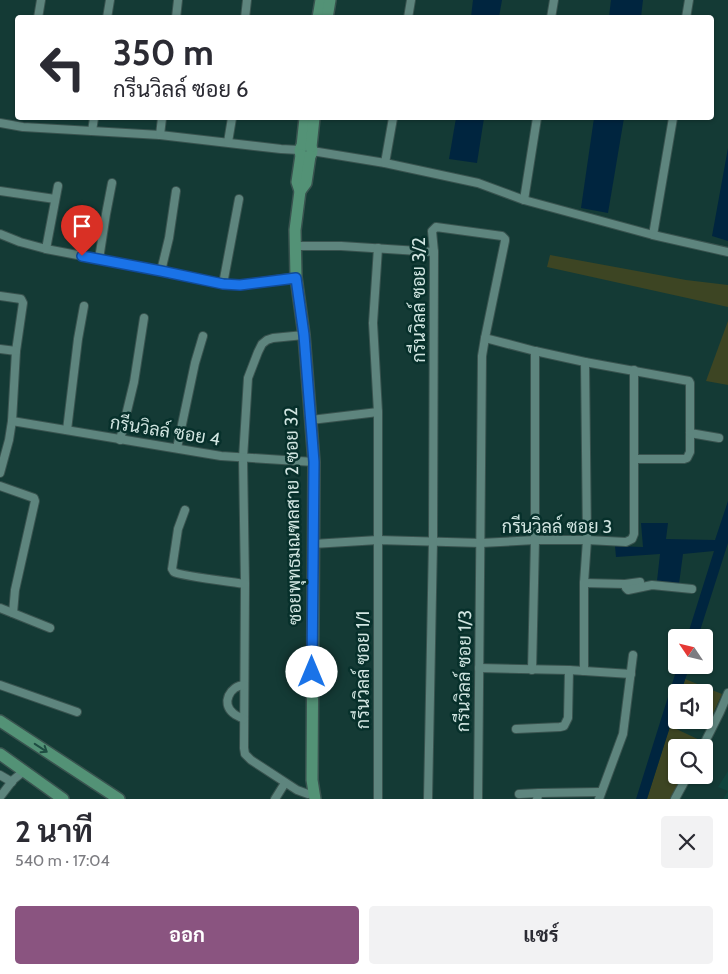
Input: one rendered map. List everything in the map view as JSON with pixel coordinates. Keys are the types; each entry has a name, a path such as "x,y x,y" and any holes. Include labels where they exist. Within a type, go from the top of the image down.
{"street":[{"path":"38,15 41,0"},
{"path":"108,15 110,0"},
{"path":"176,15 178,0"},
{"path":"245,15 247,0"},
{"path":"318,15 321,0"},
{"path":"328,15 330,0"},
{"path":"408,15 411,0"},
{"path":"552,15 554,0"},
{"path":"686,15 689,0"},
{"path":"23,127 25,120"},
{"path":"92,131 94,120"},
{"path":"160,136 162,120"},
{"path":"228,142 232,120"},
{"path":"305,120 306,151"},
{"path":"306,151 314,120"},
{"path":"385,163 392,120"},
{"path":"524,200 536,120"},
{"path":"653,235 673,120"},
{"path":"0,123 23,127 228,142 385,163 478,184 524,200 653,235 728,252"},
{"name":"ซอยพุทธมณฑลสาย 2 ซอย 32","path":"306,151 297,182 300,191 295,246 296,278 304,335 314,462 312,780 310,797"},
{"path":"99,259 112,183"},
{"path":"46,249 58,186"},
{"path":"161,271 169,238 176,190"},
{"path":"0,191 55,199"},
{"path":"223,284 239,199"},
{"name":"กรีนวิลล์ ซอย 3/2","path":"428,799 433,541 434,252 432,231 436,227 502,236 504,239 482,356 481,543"},
{"path":"0,234 46,249 223,284 240,285 296,278"},
{"path":"295,246 342,246 434,252"},
{"name":"กรีนวิลล์ ซอย 1/1","path":"378,248 373,323 378,412 378,799"},
{"path":"0,296 21,299 23,302 16,352 12,421 0,473"},
{"path":"67,430 78,338 84,306"},
{"path":"120,440 134,382 144,318"},
{"path":"304,335 266,340 258,352 248,378 243,458 245,584 244,748 245,754 251,760 310,797"},
{"path":"177,448 195,363 203,336"},
{"path":"485,338 585,362 689,381 690,452 686,459 634,459"},
{"path":"0,349 16,352"},
{"path":"532,670 536,351"},
{"path":"584,671 586,540 585,362"},
{"name":"กรีนวิลล์ ซอย 3","path":"313,544 378,540 481,543 535,540 626,542 632,539 634,534 634,370"},
{"path":"311,420 378,412"},
{"name":"กรีนวิลล์ ซอย 4","path":"12,421 221,456 314,462"},
{"path":"690,433 720,438"},
{"path":"0,486 34,498 35,501 15,590 13,613"},
{"path":"185,510 178,530 173,571 245,584"},
{"name":"กรีนวิลล์ ซอย 1/3","path":"478,799 481,543"},
{"path":"584,583 625,584 640,582"},
{"path":"625,584 628,590 652,585 692,589"},
{"path":"0,608 50,628"},
{"path":"519,794 538,796 600,796 623,734 633,655"},
{"path":"479,668 569,670 631,674"},
{"path":"516,729 560,728 564,726 568,718 569,670"},
{"path":"0,685 77,712"},
{"path":"244,685 233,689 228,699 228,705 232,713 244,719"},
{"path":"708,739 724,713 728,693"},
{"path":"0,721 106,794 119,799"},
{"path":"0,754 63,799"},
{"path":"0,798 12,782 24,771"},
{"path":"0,775 12,782"},
{"path":"275,799 285,783"},
{"path":"676,799 684,784"}],"shaded area":[{"path":"550,255 686,280 728,285 728,307 547,267"},
{"path":"728,321 728,385 706,381"},
{"path":"685,679 697,684 683,684"},
{"path":"713,690 722,694 713,714"},
{"path":"669,729 676,729 698,739 668,739 668,784 686,784 679,799 647,799"},
{"path":"728,771 728,791 718,787"},
{"path":"728,791 728,799 723,799"}],"water":[{"path":"473,0 502,0 499,15 471,15"},
{"path":"611,0 643,0 641,15 609,15"},
{"path":"456,120 484,120 477,163 449,159"},
{"path":"594,120 624,120 608,213 581,208"},
{"path":"728,148 728,241 712,236"},
{"path":"728,501 728,543 701,629 690,629 714,551 683,554 679,584 657,581 660,554 616,557 615,546 643,547 641,523 668,523 666,539 715,540"},
{"path":"675,674 687,674 684,684 672,684"},
{"path":"668,697 669,729 647,799 636,799"}],"route":[{"path":"82,256 223,284 240,285 296,278 304,335 314,462 312,672"}]}
